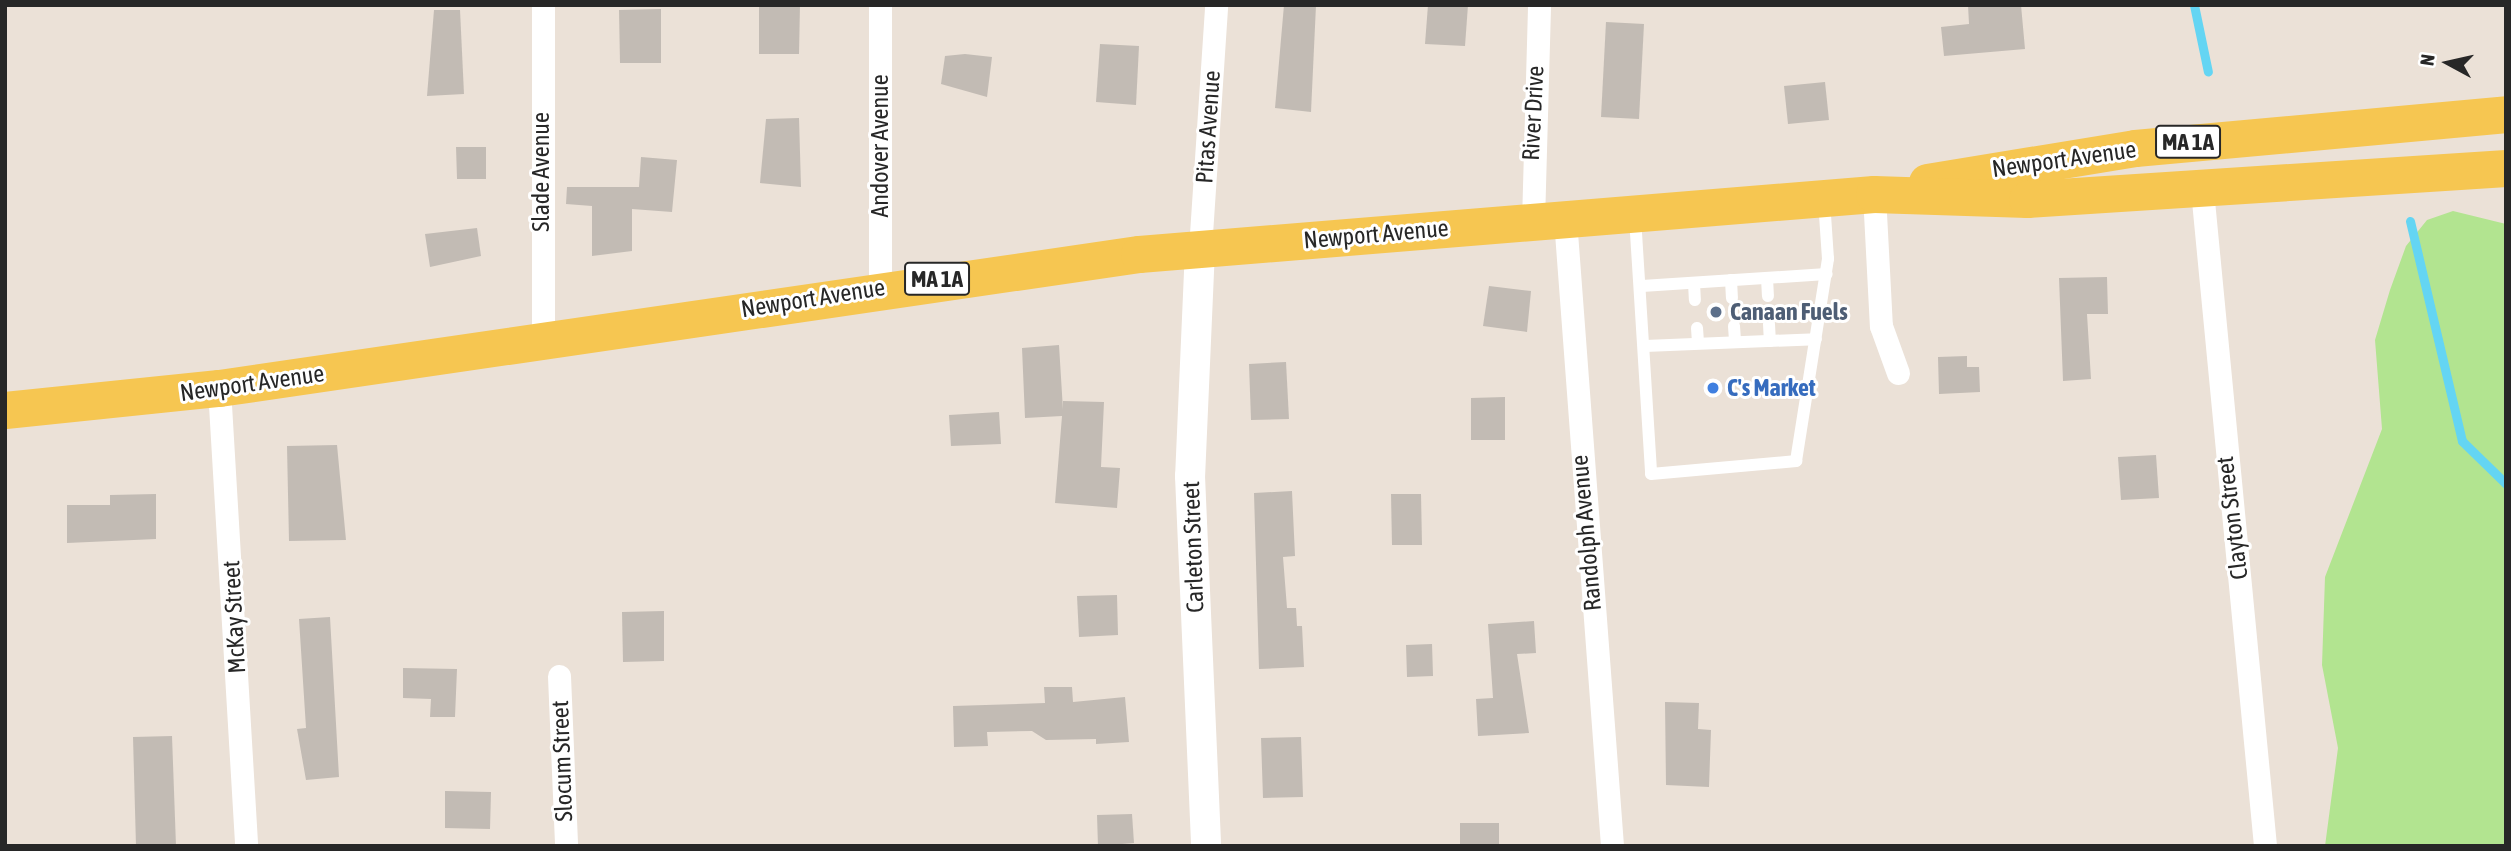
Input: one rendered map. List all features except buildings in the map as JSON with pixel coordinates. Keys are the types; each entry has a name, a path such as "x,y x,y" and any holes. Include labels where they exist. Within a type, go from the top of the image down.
{"main road":[{"name":"Newport Avenue","path":"5,410 219,388 880,287 1199,249 1874,194 2135,148 2506,114"},
{"name":"Newport Avenue","path":"1874,194 2027,199 2202,190 2506,168"}],"street":[{"name":"Slade Avenue","path":"543,5 543,340"},
{"name":"Andover Avenue","path":"880,5 880,287"},
{"name":"Pitas Avenue","path":"1199,249 1216,5"},
{"name":"River Drive","path":"1539,5 1549,220"},
{"name":"Clayton Street","path":"2202,190 2265,846"},
{"path":"1874,194 1881,326 1898,373"},
{"name":"Randolph Avenue","path":"1549,220 1612,846"},
{"name":"Carleton Street","path":"1199,249 1190,476 1206,846"},
{"name":"McKay Street","path":"219,388 246,846"},
{"name":"Slocum Street","path":"559,676 566,846"}],"lane":[{"path":"1635,213 1642,286 1651,474 1796,461 1827,274 1824,198"},
{"path":"1642,286 1827,274"},
{"path":"1767,278 1768,296"},
{"path":"1731,280 1732,298"},
{"path":"1695,283 1695,300"},
{"path":"1769,324 1770,341"},
{"path":"1734,326 1735,342"},
{"path":"1697,328 1698,343"},
{"path":"1645,346 1816,339"}],"green space":[{"path":"2453,211 2506,224 2506,846 2325,846 2338,748 2322,665 2325,577 2382,429 2375,340 2390,290 2406,246 2427,220"}],"waterway":[{"path":"2194,5 2208,72"},
{"path":"2410,221 2462,441 2506,484"}],"place":[{"name":"Canaan Fuels","path":"1716,312"},
{"name":"C's Market","path":"1713,388"}]}
